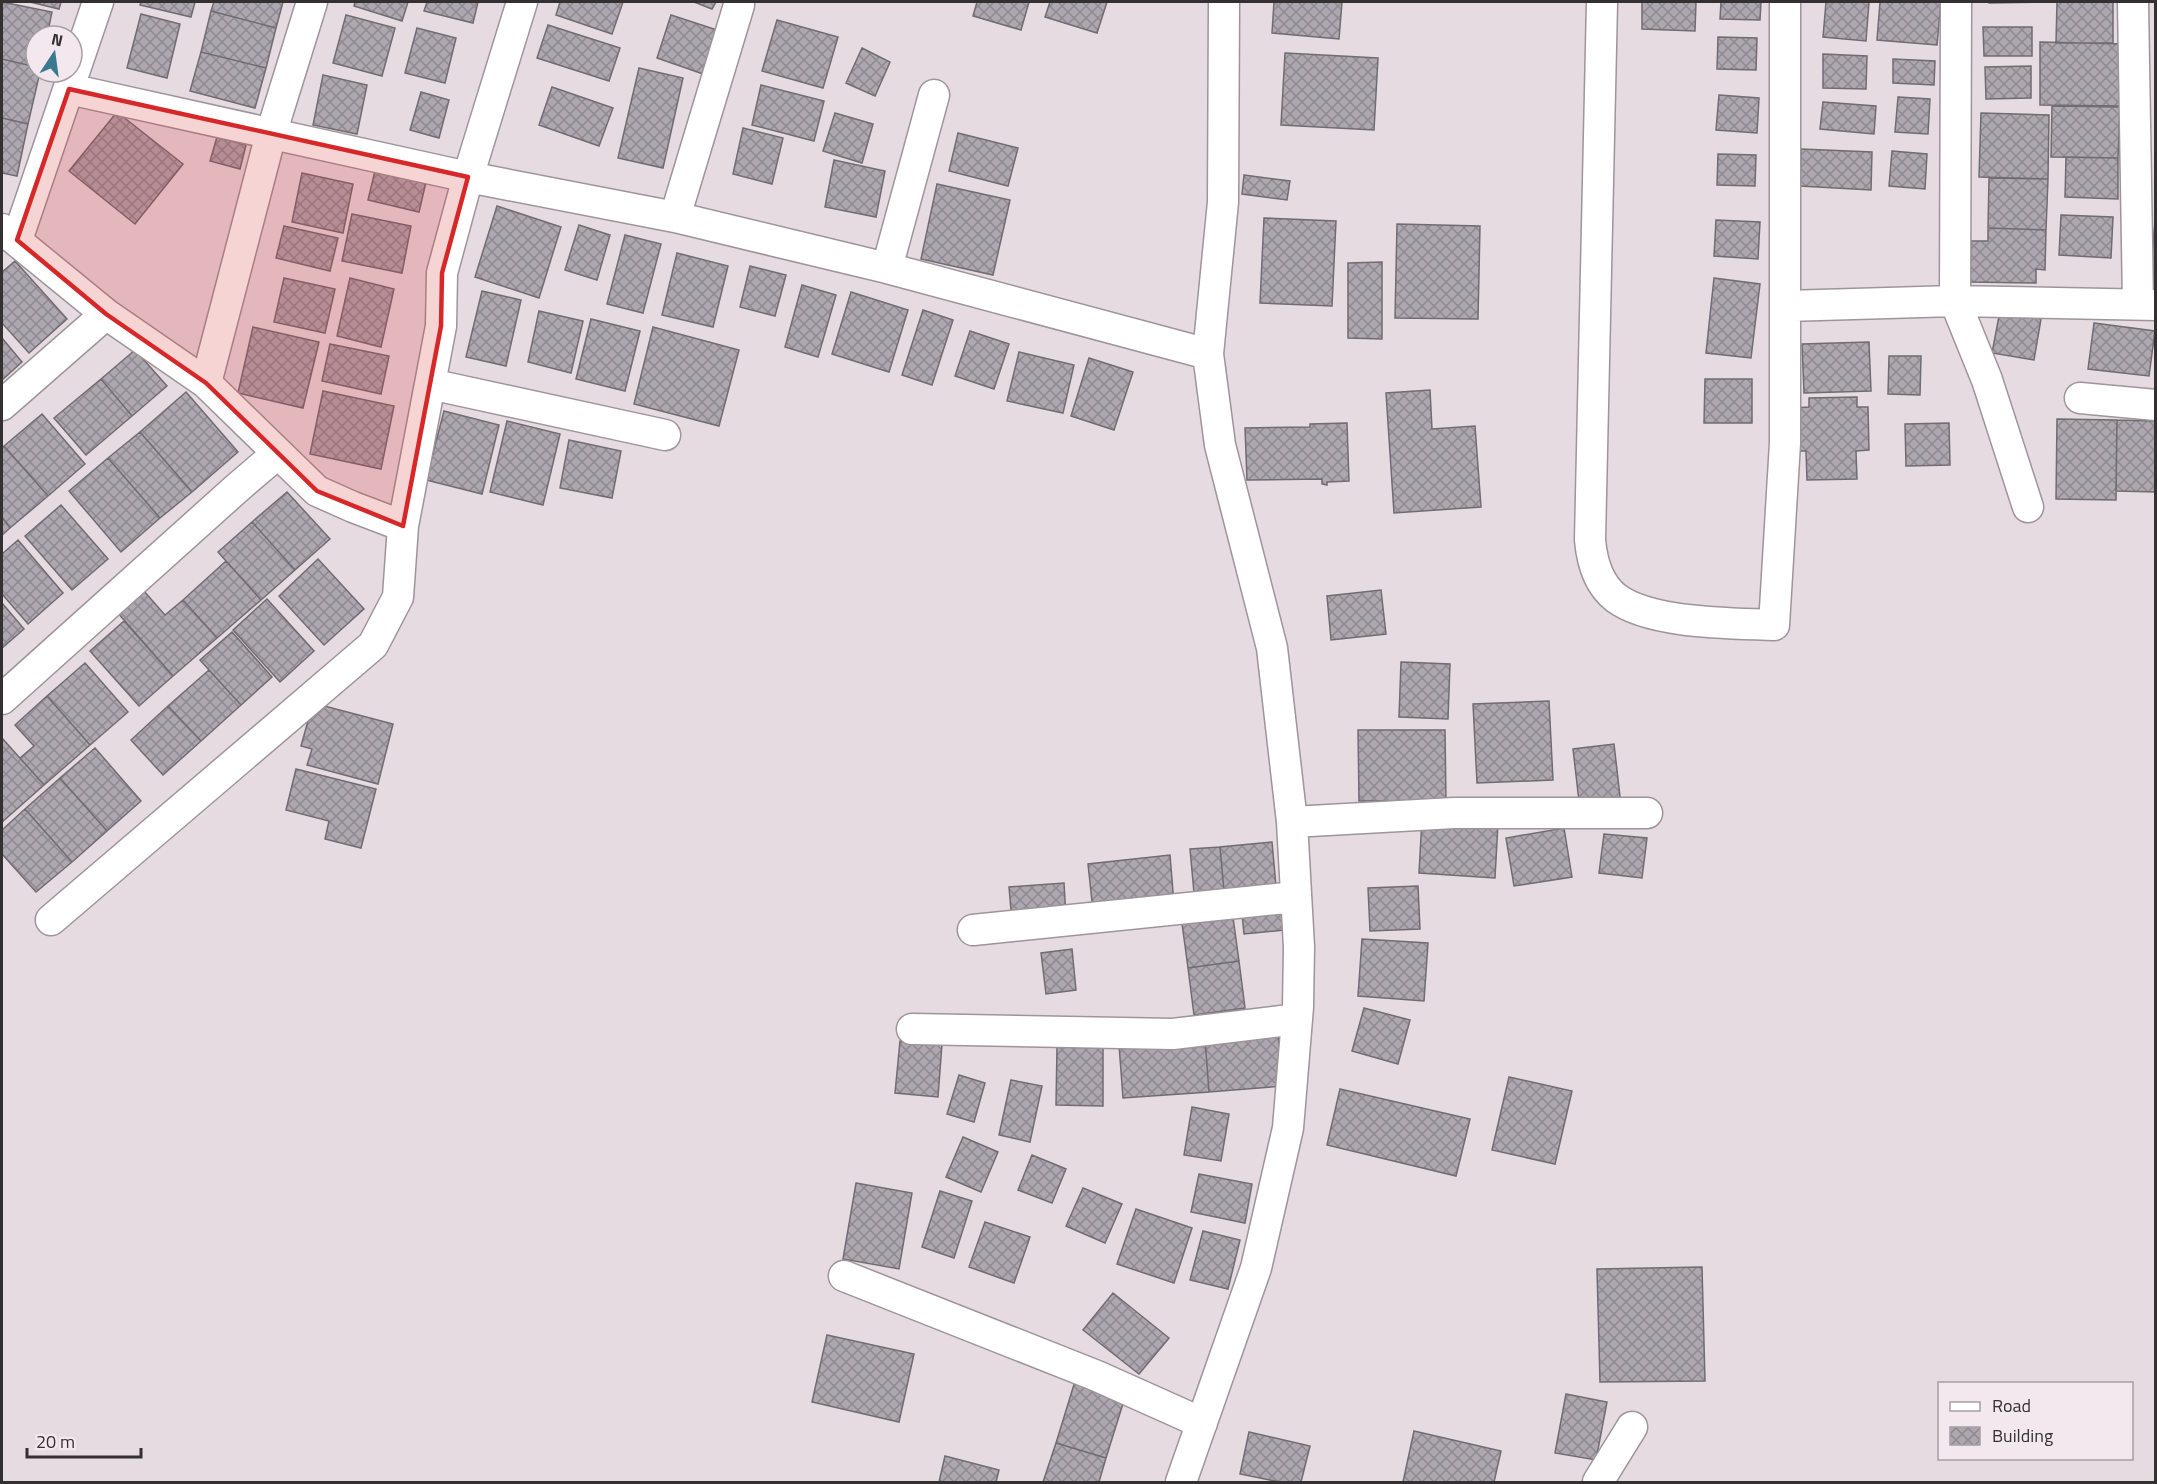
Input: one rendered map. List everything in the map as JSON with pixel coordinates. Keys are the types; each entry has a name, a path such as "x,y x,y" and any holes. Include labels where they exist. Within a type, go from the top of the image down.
{"street":[{"path":"99,2 69,89 9,234 106,314 206,383 317,491 403,526"},
{"path":"206,383 271,134 312,2"},
{"path":"51,920 374,645 398,597 403,526 441,326 442,273 468,177 522,2"},
{"path":"1181,1482 1256,1268 1288,1128 1297,1019 1299,947 1292,822 1272,648 1220,445 1208,354 1222,202 1224,2"},
{"path":"1602,2 1590,540 1592,561 1601,580 1616,597 1639,610 1697,622 1774,625 1785,442 1785,2"},
{"path":"1956,2 1955,301 1987,380 2028,507"},
{"path":"1786,306 1955,301 2147,305 2133,2"},
{"path":"675,217 739,5"},
{"path":"69,89 468,177 675,217 887,268 1208,354"},
{"path":"887,268 934,95"},
{"path":"2,405 106,314"},
{"path":"430,384 664,435"},
{"path":"2080,398 2156,405"},
{"path":"2,699 227,496 278,453"},
{"path":"1292,822 1454,813 1647,813"},
{"path":"973,930 1296,897"},
{"path":"912,1029 1173,1034 1297,1019"},
{"path":"844,1276 1097,1376 1202,1423"},
{"path":"1598,1482 1632,1427"}],"highlighted area":[{"path":"69,89 468,177 442,273 441,326 403,526 317,491 206,383 106,314 17,240"}],"building":[{"path":"2,2 52,12 50,24 24,24 24,64 2,59"},
{"path":"30,2 61,2 59,9"},
{"path":"141,2 195,2 191,17 140,5"},
{"path":"214,2 283,2 276,28 211,11"},
{"path":"355,2 408,2 402,21 354,6"},
{"path":"427,2 478,2 473,23 424,11"},
{"path":"560,2 623,2 612,34 556,15"},
{"path":"694,2 716,2 712,9"},
{"path":"977,2 1029,2 1021,30 973,16"},
{"path":"1050,2 1107,2 1097,33 1045,17"},
{"path":"1274,2 1342,2 1339,39 1272,33"},
{"path":"1642,2 1696,2 1695,31 1642,29"},
{"path":"1721,2 1761,2 1760,20 1720,19"},
{"path":"1826,2 1869,2 1866,41 1823,37"},
{"path":"1880,2 1941,2 1937,45 1877,40"},
{"path":"1989,2 2042,2 1989,3"},
{"path":"2057,2 2113,2 2113,43 2056,43"},
{"path":"211,11 276,28 266,68 201,52"},
{"path":"141,14 180,24 167,78 127,68"},
{"path":"346,15 395,28 382,76 333,63"},
{"path":"671,15 720,31 706,75 657,58"},
{"path":"777,20 838,37 823,88 762,71"},
{"path":"548,25 620,48 609,81 537,58"},
{"path":"1983,27 2032,27 2032,56 1984,56"},
{"path":"417,28 456,38 445,83 405,73"},
{"path":"1718,37 1757,38 1756,70 1717,69"},
{"path":"2040,42 2125,44 2124,106 2040,105"},
{"path":"862,48 890,62 875,96 846,83"},
{"path":"201,52 266,68 255,108 190,91"},
{"path":"1285,53 1378,58 1374,130 1281,125"},
{"path":"1823,54 1867,56 1866,89 1823,88"},
{"path":"2,59 24,64 24,84 37,84 28,124 2,118"},
{"path":"1893,59 1935,61 1934,85 1893,83"},
{"path":"2031,66 2031,98 1986,99 1985,67"},
{"path":"639,68 683,78 663,168 618,158"},
{"path":"323,75 367,85 357,134 313,125"},
{"path":"761,85 824,101 814,141 752,125"},
{"path":"552,87 613,108 599,146 539,125"},
{"path":"421,92 449,100 439,138 410,130"},
{"path":"1719,95 1759,98 1757,133 1716,130"},
{"path":"1898,97 1930,99 1928,134 1895,132"},
{"path":"1823,102 1876,106 1874,134 1820,129"},
{"path":"2052,106 2120,107 2118,158 2051,157"},
{"path":"117,112 183,164 135,224 69,171"},
{"path":"835,113 873,124 862,163 823,151"},
{"path":"1981,113 2049,115 2048,179 1979,177"},
{"path":"2,118 28,124 17,176 2,173"},
{"path":"743,128 783,138 772,184 733,174"},
{"path":"958,133 1018,148 1008,186 949,171"},
{"path":"217,137 246,145 240,169 210,161"},
{"path":"1801,149 1872,152 1871,190 1800,186"},
{"path":"1892,151 1927,154 1925,189 1889,186"},
{"path":"1718,154 1756,155 1755,186 1717,185"},
{"path":"2066,157 2118,158 2118,199 2065,197"},
{"path":"834,160 885,171 876,217 825,207"},
{"path":"375,171 426,182 419,212 368,200"},
{"path":"302,173 353,184 343,233 292,222"},
{"path":"1244,175 1290,181 1287,200 1242,194"},
{"path":"1989,178 2048,179 2046,230 1988,228"},
{"path":"937,184 1010,200 993,275 921,259"},
{"path":"497,206 561,227 539,298 475,277"},
{"path":"2156,210 2156,300 2148,299"},
{"path":"352,214 411,226 402,273 342,261"},
{"path":"2061,215 2113,217 2111,258 2059,255"},
{"path":"1264,218 1336,221 1332,306 1260,303"},
{"path":"1716,220 1760,222 1758,259 1714,256"},
{"path":"1397,224 1480,226 1478,319 1395,318"},
{"path":"579,225 610,235 597,280 565,270"},
{"path":"284,226 338,238 330,271 276,258"},
{"path":"1988,228 2046,230 2045,270 2036,269 2036,283 1970,282 1971,241 1988,241"},
{"path":"625,235 661,244 643,313 607,304"},
{"path":"677,253 728,266 713,327 662,315"},
{"path":"15,261 67,319 29,353 2,323 2,272"},
{"path":"1382,262 1382,339 1348,338 1348,263"},
{"path":"750,266 786,275 775,316 740,307"},
{"path":"284,278 335,289 325,333 274,322"},
{"path":"350,278 394,289 381,347 337,336"},
{"path":"1714,278 1760,284 1751,358 1706,353"},
{"path":"802,285 836,295 818,357 785,347"},
{"path":"482,291 521,300 506,366 466,357"},
{"path":"851,292 908,310 889,372 832,354"},
{"path":"923,310 953,320 932,385 902,375"},
{"path":"539,311 583,321 571,373 528,362"},
{"path":"2000,311 2041,319 2034,360 1992,353"},
{"path":"591,319 640,331 625,391 576,379"},
{"path":"2094,323 2155,331 2149,376 2088,369"},
{"path":"253,327 319,342 303,408 238,393"},
{"path":"653,327 739,350 719,426 634,404"},
{"path":"970,331 1009,344 994,389 955,376"},
{"path":"2,338 22,362 2,380"},
{"path":"1869,342 1871,391 1804,393 1802,344"},
{"path":"330,344 389,356 381,394 322,381"},
{"path":"135,350 167,386 132,416 101,379"},
{"path":"1019,352 1074,365 1063,413 1007,401"},
{"path":"1889,356 1921,356 1920,395 1888,394"},
{"path":"1089,358 1133,372 1114,430 1071,416"},
{"path":"101,379 132,416 86,455 54,418"},
{"path":"1705,379 1752,379 1752,423 1704,423"},
{"path":"1430,390 1432,429 1475,426 1481,507 1394,513 1386,393"},
{"path":"323,391 394,406 381,469 310,454"},
{"path":"186,392 238,452 192,492 140,432"},
{"path":"1857,397 1857,407 1868,407 1869,450 1856,451 1857,479 1807,480 1806,451 1795,451 1794,408 1809,407 1809,398"},
{"path":"444,411 499,425 482,494 426,480"},
{"path":"42,414 85,464 48,496 4,446"},
{"path":"2057,419 2117,420 2116,500 2056,499"},
{"path":"2117,420 2156,421 2156,492 2116,491"},
{"path":"507,421 560,434 543,505 490,492"},
{"path":"1347,423 1349,481 1327,482 1327,485 1322,484 1322,479 1247,480 1245,428 1310,427 1310,424"},
{"path":"1949,423 1950,465 1906,466 1905,424"},
{"path":"140,432 192,492 160,518 108,458"},
{"path":"569,440 621,451 612,498 560,488"},
{"path":"4,446 48,496 10,528 2,517 2,448"},
{"path":"108,458 160,518 121,552 69,491"},
{"path":"287,492 330,539 295,570 252,522"},
{"path":"61,505 108,559 72,590 25,536"},
{"path":"2,517 10,528 2,535"},
{"path":"252,522 295,570 261,600 218,552"},
{"path":"18,540 63,593 28,624 2,594 2,554"},
{"path":"318,559 364,609 324,645 279,596"},
{"path":"226,561 261,600 217,638 183,600"},
{"path":"143,590 165,615 183,600 217,638 173,676 117,612"},
{"path":"1381,590 1386,634 1331,640 1327,596"},
{"path":"267,599 314,651 280,682 233,630"},
{"path":"2,603 24,629 2,648"},
{"path":"124,621 173,676 139,706 90,651"},
{"path":"232,632 272,677 241,705 200,660"},
{"path":"1401,662 1450,664 1448,719 1399,717"},
{"path":"85,663 128,712 90,745 47,696"},
{"path":"209,670 241,705 201,741 168,706"},
{"path":"47,696 90,745 44,785 20,758 34,746 15,725"},
{"path":"1549,701 1553,780 1477,783 1473,704"},
{"path":"313,703 393,724 378,784 307,765 312,749 301,746"},
{"path":"168,706 201,741 163,775 131,740"},
{"path":"1358,730 1445,730 1446,801 1359,801"},
{"path":"2,738 44,785 2,822"},
{"path":"1614,744 1621,805 1580,810 1573,749"},
{"path":"95,748 141,801 107,831 60,778"},
{"path":"296,769 376,789 361,848 325,839 329,821 286,810"},
{"path":"60,778 107,831 72,862 25,809"},
{"path":"25,809 72,862 36,892 2,854 2,830"},
{"path":"1422,819 1498,823 1495,878 1419,873"},
{"path":"1564,828 1572,877 1514,886 1506,838"},
{"path":"1604,834 1647,838 1642,878 1599,873"},
{"path":"1272,842 1276,886 1224,891 1220,847"},
{"path":"1220,847 1224,891 1194,893 1190,849"},
{"path":"1170,855 1174,904 1093,911 1088,864"},
{"path":"1064,883 1066,917 1012,922 1009,887"},
{"path":"1418,886 1420,929 1370,931 1368,888"},
{"path":"1291,900 1294,929 1244,934 1241,904"},
{"path":"1232,910 1239,961 1188,968 1181,916"},
{"path":"1362,939 1428,943 1424,1001 1358,996"},
{"path":"1072,949 1076,990 1046,994 1041,953"},
{"path":"1239,961 1245,1008 1194,1015 1188,968"},
{"path":"1364,1008 1410,1020 1398,1064 1352,1051"},
{"path":"1278,1034 1283,1086 1209,1092 1205,1039"},
{"path":"1205,1039 1209,1092 1123,1098 1119,1045"},
{"path":"900,1041 942,1044 938,1097 895,1093"},
{"path":"1057,1047 1103,1048 1103,1106 1056,1105"},
{"path":"959,1075 985,1083 974,1122 947,1114"},
{"path":"1509,1077 1572,1091 1555,1164 1492,1150"},
{"path":"1011,1080 1042,1086 1030,1142 999,1135"},
{"path":"1340,1089 1470,1119 1456,1176 1327,1145"},
{"path":"1192,1107 1229,1114 1221,1161 1184,1155"},
{"path":"963,1137 998,1152 981,1192 946,1177"},
{"path":"1032,1155 1066,1169 1052,1203 1018,1190"},
{"path":"1199,1174 1252,1184 1245,1223 1191,1212"},
{"path":"856,1183 912,1193 899,1269 843,1259"},
{"path":"1083,1188 1122,1204 1105,1243 1066,1226"},
{"path":"940,1191 972,1201 954,1258 922,1247"},
{"path":"1136,1209 1192,1228 1174,1283 1117,1264"},
{"path":"985,1222 1030,1237 1014,1283 969,1267"},
{"path":"1203,1231 1240,1240 1228,1289 1190,1280"},
{"path":"1702,1267 1705,1381 1600,1382 1597,1269"},
{"path":"1113,1293 1169,1338 1139,1374 1083,1330"},
{"path":"827,1335 914,1354 899,1422 812,1402"},
{"path":"1076,1378 1126,1394 1106,1458 1056,1443"},
{"path":"1566,1394 1607,1402 1596,1460 1555,1453"},
{"path":"1414,1431 1501,1451 1494,1482 1403,1482"},
{"path":"1249,1432 1310,1446 1301,1482 1280,1482 1240,1474"},
{"path":"1056,1443 1106,1458 1099,1482 1043,1482"},
{"path":"945,1456 999,1470 996,1482 939,1482"}]}
